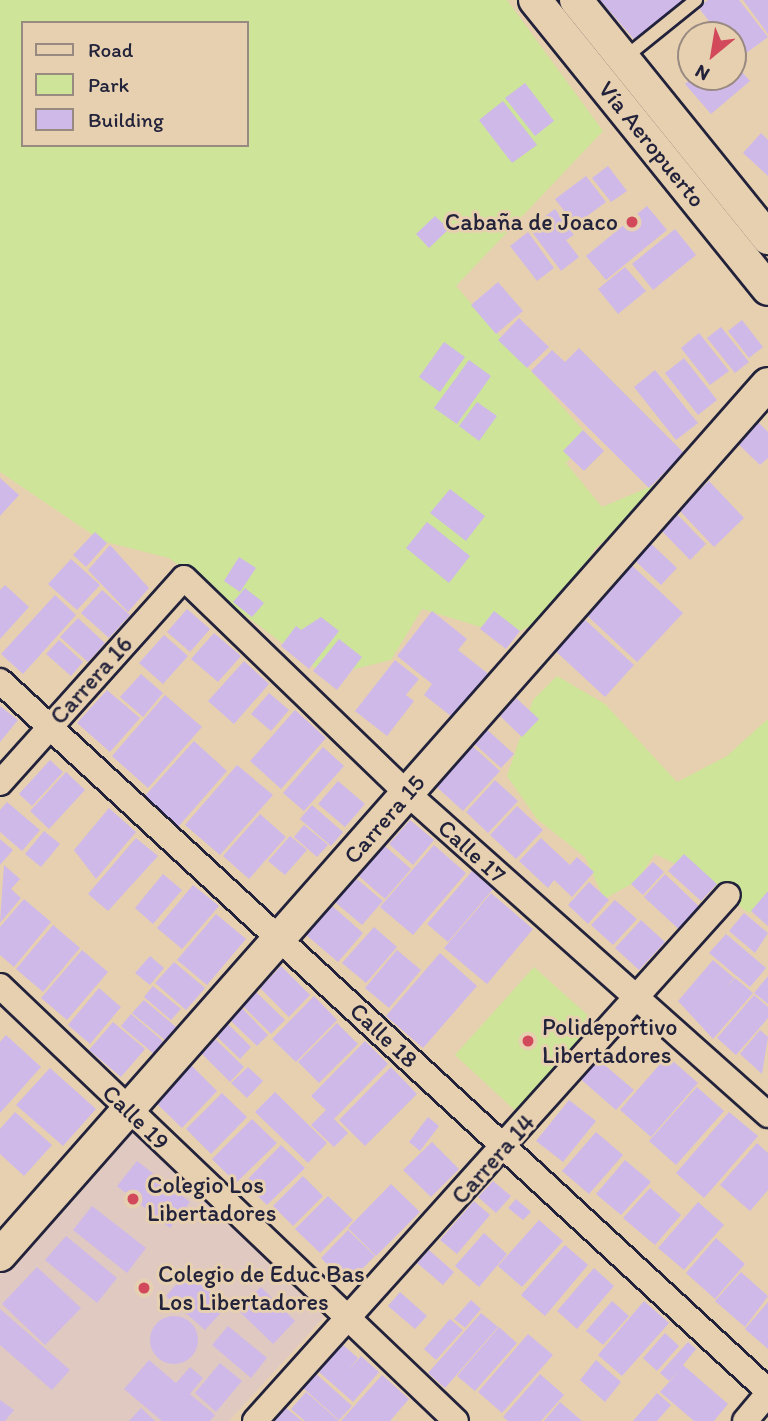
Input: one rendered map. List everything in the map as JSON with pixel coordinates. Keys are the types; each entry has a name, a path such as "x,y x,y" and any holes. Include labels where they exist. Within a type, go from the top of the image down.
{"street":[{"name":"Vía Aeropuerto","path":"535,0 681,181 763,272"},
{"name":"Vía Aeropuerto","path":"576,0 768,238"},
{"path":"681,181 706,161"},
{"name":"Carrera 15","path":"0,1255 768,384"},
{"name":"Calle 17","path":"184,578 407,793 768,1115"},
{"name":"Carrera 16","path":"0,783 184,578"},
{"name":"Calle 18","path":"0,681 768,1393"},
{"name":"Carrera 14","path":"255,1421 728,895"},
{"name":"Calle 19","path":"0,986 347,1320 456,1421"},
{"path":"745,1421 768,1393"}],"lane":[{"path":"623,59 696,0"}],"shaded area":[{"name":"Colegio Los Libertadores","path":"126,1123 324,1317 229,1421 0,1421 0,1275"}],"green space":[{"path":"0,0 507,0 603,131 456,286 589,437 566,463 602,507 673,477 595,549 551,615 510,636 422,609 391,660 326,676 169,558 102,541 0,472"},
{"path":"557,676 605,704 677,782 727,756 768,719 768,905 749,913 692,872 655,854 637,881 604,899 585,857 537,819 507,776 533,700"},
{"name":"Polideportivo Libertadores","path":"534,967 602,1028 521,1116 455,1055"}],"building":[{"path":"600,0 689,0 638,44"},
{"path":"708,0 739,0 768,37 747,52 747,21 709,21 698,7"},
{"path":"743,0 768,0 768,34"},
{"path":"525,83 554,121 535,136 505,98"},
{"path":"691,91 738,91 711,114"},
{"path":"503,101 537,145 512,163 479,120"},
{"path":"761,133 768,140 768,176 743,153"},
{"path":"608,166 627,191 611,202 592,178"},
{"path":"586,176 606,202 575,225 555,199"},
{"path":"647,206 667,230 606,280 586,256"},
{"path":"555,209 574,235 566,240 579,257 561,271 529,228"},
{"path":"435,216 449,229 429,248 416,234"},
{"path":"675,229 696,255 653,290 632,264"},
{"path":"528,232 554,268 537,281 510,246"},
{"path":"625,267 646,291 618,314 598,289"},
{"path":"498,282 523,311 496,334 471,305"},
{"path":"519,318 549,347 527,368 498,340"},
{"path":"742,320 763,347 749,358 728,331"},
{"path":"721,327 749,362 735,373 707,338"},
{"path":"699,333 729,371 710,385 681,348"},
{"path":"444,342 465,357 440,392 419,377"},
{"path":"579,348 684,453 649,488 531,371 552,350 565,362"},
{"path":"684,358 717,400 698,415 665,373"},
{"path":"469,360 491,376 457,424 434,408"},
{"path":"655,370 698,423 676,440 634,387"},
{"path":"477,402 497,416 479,441 459,426"},
{"path":"756,420 768,432 768,458 760,465 735,441"},
{"path":"583,430 604,451 584,471 563,451"},
{"path":"0,478 19,495 0,516"},
{"path":"709,481 744,518 714,547 679,510"},
{"path":"450,489 485,516 466,541 430,513"},
{"path":"672,509 706,544 690,560 656,525"},
{"path":"427,522 470,556 449,583 406,548"},
{"path":"95,532 107,543 86,567 73,555"},
{"path":"646,539 677,568 661,585 630,556"},
{"path":"110,545 149,588 128,612 88,570"},
{"path":"239,557 256,568 240,592 224,581"},
{"path":"71,559 100,585 77,610 48,584"},
{"path":"625,559 683,613 637,662 579,608"},
{"path":"5,585 29,607 0,639 0,590"},
{"path":"245,588 264,603 252,617 233,602"},
{"path":"102,590 130,615 109,638 81,613"},
{"path":"55,595 76,615 23,674 1,654"},
{"path":"187,609 210,629 190,652 167,632"},
{"path":"432,611 467,639 458,650 491,676 456,720 424,695 432,684 397,656"},
{"path":"494,611 520,631 506,649 480,629"},
{"path":"580,615 634,665 605,697 550,646"},
{"path":"321,617 339,631 309,669 281,646 296,626 301,630"},
{"path":"78,618 105,643 88,662 60,637"},
{"path":"214,633 241,656 218,682 191,659"},
{"path":"164,635 188,656 163,684 139,663"},
{"path":"339,639 362,657 337,690 313,671"},
{"path":"59,640 83,662 71,676 46,654"},
{"path":"395,660 419,679 406,695 414,701 387,736 355,711"},
{"path":"244,661 269,684 234,724 208,701"},
{"path":"141,674 163,693 143,717 120,697"},
{"path":"107,690 140,718 110,752 77,723"},
{"path":"269,693 289,710 271,731 251,714"},
{"path":"165,695 202,727 148,788 112,756"},
{"path":"516,698 539,719 522,737 500,716"},
{"path":"0,706 18,720 0,742"},
{"path":"295,710 326,738 281,789 250,761"},
{"path":"482,725 514,754 501,768 469,739"},
{"path":"194,741 227,771 178,827 143,798"},
{"path":"467,741 500,771 463,811 430,781"},
{"path":"323,747 344,766 304,811 283,793"},
{"path":"50,760 63,772 32,806 19,794"},
{"path":"237,765 273,795 220,855 185,825"},
{"path":"66,772 85,790 49,829 30,811"},
{"path":"495,780 518,801 488,833 466,812"},
{"path":"338,781 365,804 345,827 318,804"},
{"path":"7,802 40,830 22,851 0,832 0,810"},
{"path":"312,805 343,832 331,846 300,819"},
{"path":"517,806 543,830 516,859 490,835"},
{"path":"109,808 136,832 96,879 74,850"},
{"path":"260,814 286,837 249,879 223,856"},
{"path":"410,820 434,840 413,865 389,844"},
{"path":"304,825 328,845 317,857 294,837"},
{"path":"44,831 60,844 41,867 25,854"},
{"path":"290,836 307,850 285,875 268,861"},
{"path":"136,838 158,856 108,911 88,894"},
{"path":"541,838 570,865 577,857 594,872 572,897 554,880 548,888 519,861"},
{"path":"0,839 13,850 0,865"},
{"path":"378,840 411,869 385,899 352,870"},
{"path":"434,845 466,873 413,935 380,907"},
{"path":"684,854 717,884 701,901 668,871"},
{"path":"653,862 664,872 643,895 631,884"},
{"path":"4,865 20,879 11,889 21,898 0,923"},
{"path":"472,871 493,889 448,942 427,924"},
{"path":"163,874 182,890 153,924 135,908"},
{"path":"351,874 383,901 362,925 330,898"},
{"path":"665,874 704,911 684,934 644,897"},
{"path":"589,882 609,900 588,924 568,905"},
{"path":"193,885 219,906 182,949 157,928"},
{"path":"768,891 768,926 751,911"},
{"path":"491,893 533,929 487,984 444,948"},
{"path":"24,899 51,922 14,967 0,955 0,927"},
{"path":"615,900 637,919 613,945 591,925"},
{"path":"330,904 363,933 338,962 305,934"},
{"path":"744,913 768,933 755,953 729,931"},
{"path":"216,914 246,939 207,985 177,960"},
{"path":"641,920 665,942 639,970 615,948"},
{"path":"53,925 80,948 43,992 16,969"},
{"path":"374,927 397,947 366,983 342,963"},
{"path":"726,934 766,968 750,987 709,953"},
{"path":"82,950 108,972 67,1020 41,998"},
{"path":"397,950 421,970 389,1008 365,988"},
{"path":"440,953 477,986 423,1048 386,1016"},
{"path":"150,956 164,968 150,985 135,973"},
{"path":"713,960 734,978 725,989 735,978 753,993 713,1039 678,1001"},
{"path":"174,962 205,988 186,1010 155,983"},
{"path":"281,966 310,995 289,1017 260,988"},
{"path":"768,976 768,1004 754,993"},
{"path":"153,986 181,1009 171,1020 144,997"},
{"path":"99,988 121,1007 90,1044 68,1025"},
{"path":"256,992 285,1020 271,1034 242,1005"},
{"path":"754,995 768,1007 768,1018 736,1055 717,1038"},
{"path":"314,996 337,1020 296,1062 272,1039"},
{"path":"144,1000 176,1027 165,1040 132,1013"},
{"path":"240,1006 268,1035 257,1046 228,1018"},
{"path":"131,1014 164,1042 154,1054 121,1026"},
{"path":"225,1021 251,1047 240,1059 213,1033"},
{"path":"113,1022 145,1049 121,1077 89,1050"},
{"path":"337,1023 358,1044 319,1083 298,1062"},
{"path":"760,1030 768,1037 762,1074 740,1054"},
{"path":"6,1035 41,1067 0,1113 0,1042"},
{"path":"211,1035 244,1067 230,1082 197,1049"},
{"path":"365,1041 388,1064 334,1119 348,1133 334,1147 311,1125 326,1110 311,1096"},
{"path":"594,1056 634,1090 616,1110 577,1076"},
{"path":"667,1056 698,1083 651,1137 620,1110"},
{"path":"186,1060 217,1091 182,1128 150,1097"},
{"path":"248,1067 263,1081 247,1098 231,1083"},
{"path":"391,1067 417,1094 365,1146 339,1120"},
{"path":"50,1068 96,1109 63,1146 16,1105"},
{"path":"697,1087 724,1111 676,1165 649,1141"},
{"path":"275,1092 327,1143 308,1163 255,1112"},
{"path":"222,1093 247,1117 211,1154 186,1129"},
{"path":"569,1100 596,1121 563,1162 536,1141"},
{"path":"15,1112 52,1145 24,1176 0,1154 0,1129"},
{"path":"729,1112 758,1136 704,1198 676,1173"},
{"path":"428,1117 439,1126 420,1151 409,1142"},
{"path":"252,1119 277,1143 236,1183 212,1159"},
{"path":"596,1132 623,1155 589,1194 562,1171"},
{"path":"432,1142 459,1169 431,1197 403,1170"},
{"path":"757,1143 768,1153 768,1190 750,1211 720,1185"},
{"path":"281,1145 305,1168 267,1205 244,1183"},
{"path":"625,1160 651,1182 621,1215 596,1194"},
{"path":"137,1161 190,1202 170,1228 117,1186"},
{"path":"303,1176 323,1196 293,1226 273,1206"},
{"path":"493,1181 511,1196 496,1213 478,1197"},
{"path":"391,1184 420,1212 376,1256 348,1228"},
{"path":"650,1188 681,1215 655,1245 623,1218"},
{"path":"328,1196 353,1220 320,1253 295,1229"},
{"path":"516,1199 531,1212 523,1220 508,1208"},
{"path":"474,1201 490,1215 457,1254 440,1240"},
{"path":"698,1202 724,1225 684,1270 658,1248"},
{"path":"92,1206 146,1248 127,1273 73,1230"},
{"path":"539,1220 563,1241 522,1287 498,1266"},
{"path":"348,1230 375,1256 347,1284 321,1258"},
{"path":"484,1233 507,1254 479,1287 455,1266"},
{"path":"66,1236 117,1278 97,1303 45,1260"},
{"path":"716,1238 745,1264 715,1299 686,1273"},
{"path":"565,1245 588,1265 545,1316 521,1295"},
{"path":"429,1250 454,1272 443,1285 417,1263"},
{"path":"37,1267 81,1308 45,1345 2,1304"},
{"path":"594,1268 614,1286 577,1329 557,1311"},
{"path":"187,1272 226,1307 205,1330 166,1296"},
{"path":"741,1272 768,1296 745,1327 715,1301"},
{"path":"261,1287 295,1321 273,1344 238,1310"},
{"path":"400,1292 427,1316 415,1329 388,1306"},
{"path":"471,1300 481,1309 465,1328 454,1319"},
{"path":"612,1301 629,1316 603,1345 586,1331"},
{"path":"644,1301 669,1323 622,1376 598,1355"},
{"path":"768,1302 768,1349 745,1329"},
{"path":"0,1309 70,1370 52,1390 0,1345"},
{"path":"481,1313 498,1327 445,1388 428,1373"},
{"path":"174,1316 191,1323 198,1340 191,1357 174,1364 157,1357 150,1340 157,1323"},
{"path":"450,1319 463,1330 436,1360 424,1349"},
{"path":"228,1326 267,1358 251,1378 212,1345"},
{"path":"499,1327 517,1343 475,1391 457,1376"},
{"path":"665,1333 679,1346 657,1371 643,1358"},
{"path":"528,1334 553,1355 502,1413 478,1392"},
{"path":"688,1342 696,1349 683,1365 728,1404 714,1421 694,1421 660,1392 680,1370 669,1381 660,1373"},
{"path":"342,1344 358,1358 348,1371 361,1356 379,1372 353,1402 319,1372"},
{"path":"149,1360 176,1383 190,1367 203,1378 190,1394 215,1415 210,1421 162,1421 124,1389"},
{"path":"596,1360 621,1382 605,1402 580,1380"},
{"path":"220,1363 242,1381 216,1412 195,1393"},
{"path":"314,1372 352,1406 339,1420 302,1387"},
{"path":"540,1374 564,1395 541,1421 508,1421 503,1417"},
{"path":"382,1375 409,1399 390,1421 341,1421"},
{"path":"306,1392 339,1421 305,1421 291,1409"},
{"path":"657,1393 671,1405 657,1421 633,1421"},
{"path":"0,1400 14,1410 5,1421 0,1421"},
{"path":"560,1402 582,1421 544,1421"},
{"path":"285,1407 302,1421 275,1421"},
{"path":"141,1408 155,1421 129,1421"}],"place":[{"name":"Cabaña de Joaco","path":"632,222"},
{"name":"Polideportivo Libertadores","path":"528,1041"},
{"name":"Colegio Los Libertadores","path":"133,1199"},
{"name":"Colegio de Educ Bas Los Libertadores","path":"144,1288"}]}
